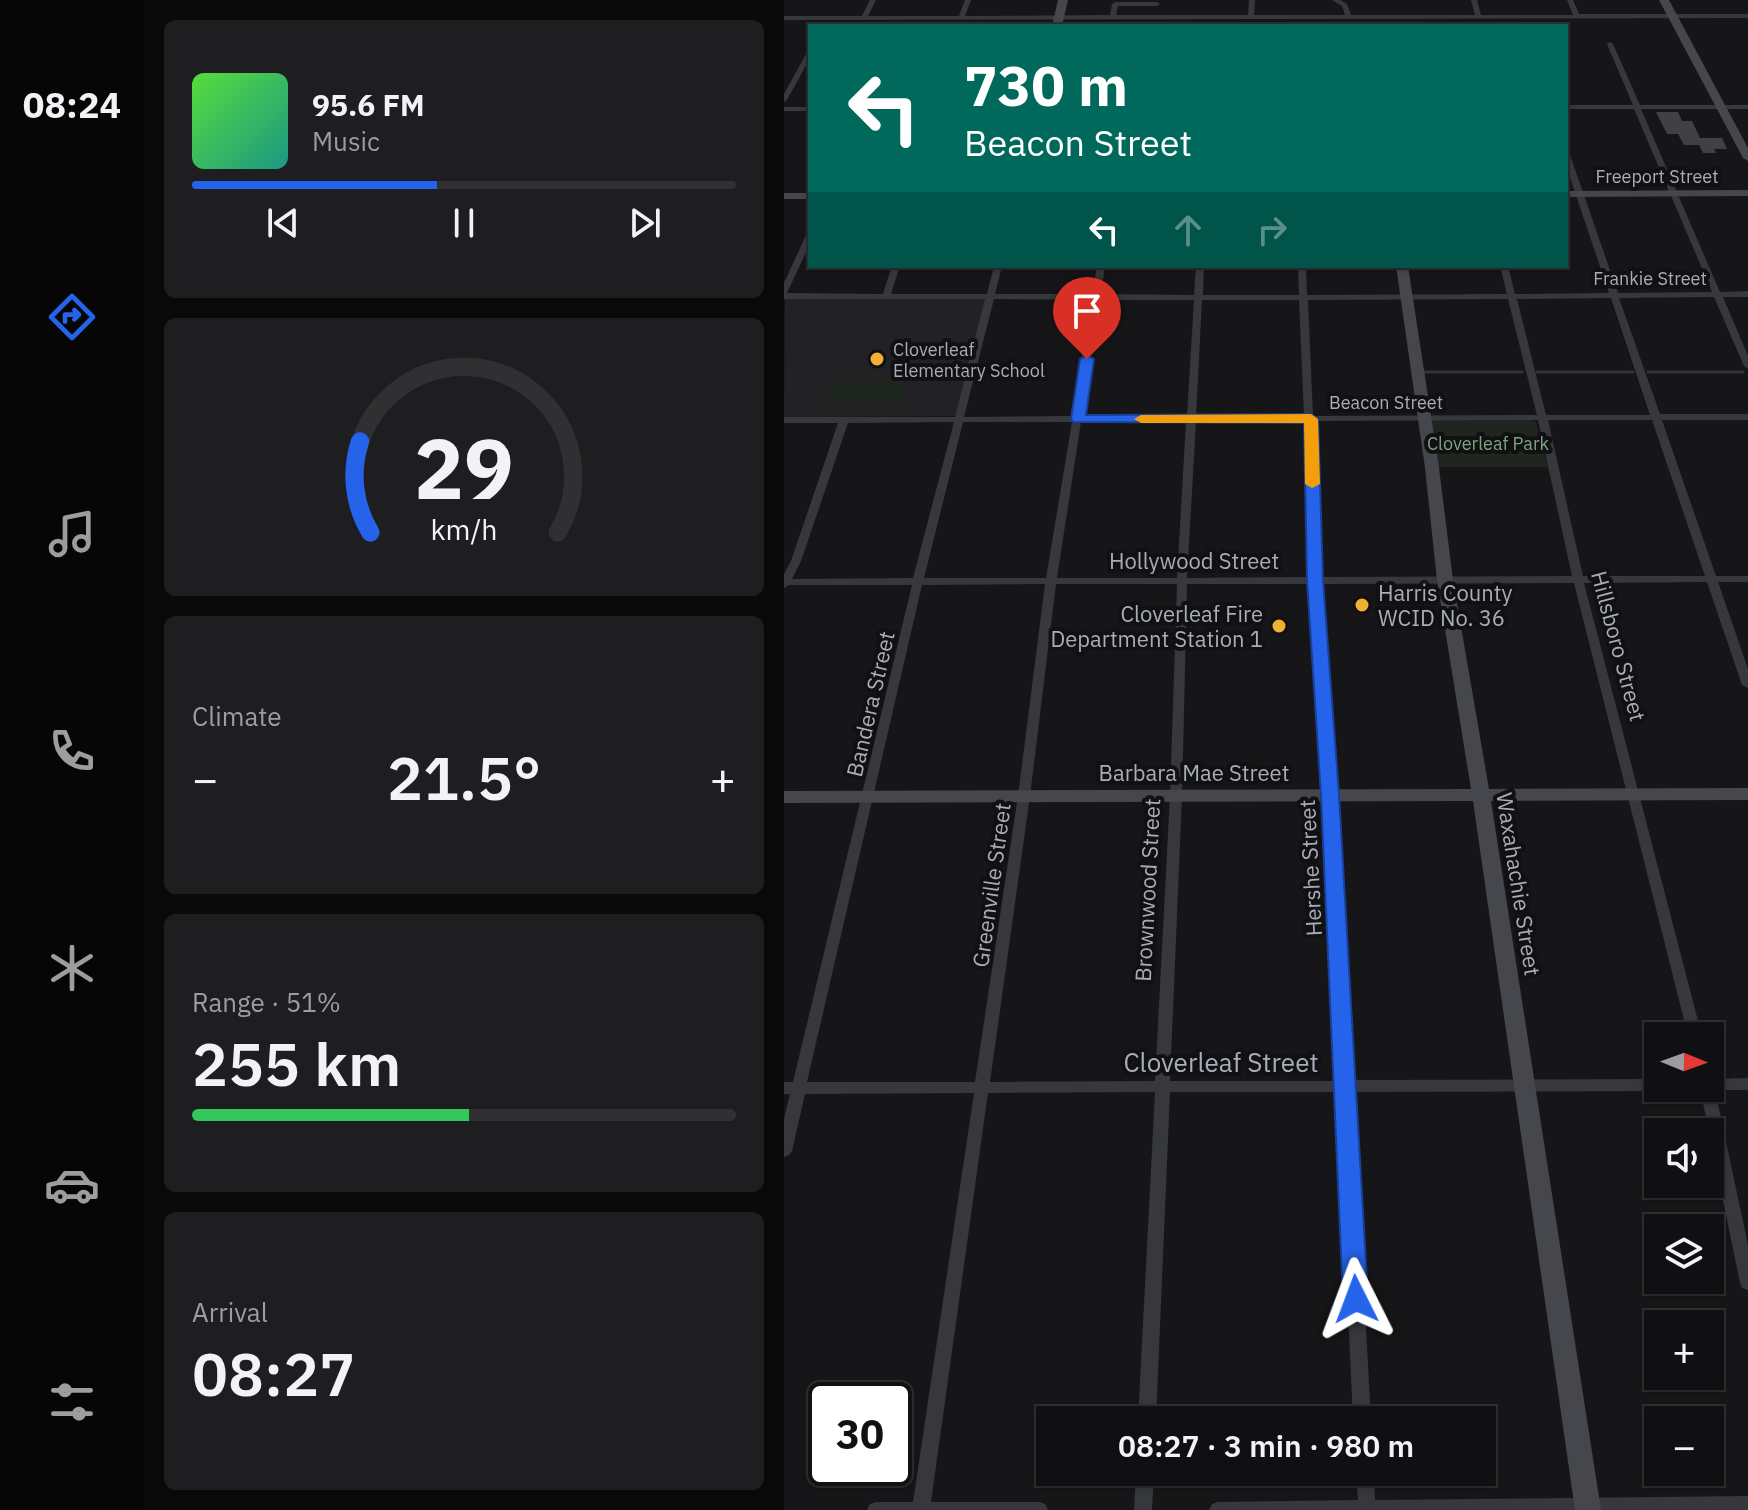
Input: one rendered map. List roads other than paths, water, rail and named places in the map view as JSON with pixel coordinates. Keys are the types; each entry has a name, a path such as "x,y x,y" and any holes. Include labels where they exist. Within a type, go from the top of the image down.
{"street":[{"path":"864,18 873,0"},
{"path":"961,18 968,0"},
{"path":"1058,22 1063,0"},
{"path":"1251,17 1252,0"},
{"path":"1335,0 1350,11 1349,17"},
{"path":"1474,0 1479,17"},
{"path":"1570,0 1577,17"},
{"path":"1664,0 1748,158"},
{"path":"1113,17 1115,4 1157,2 1155,17"},
{"path":"784,18 961,18 1058,22 1113,17 1748,16"},
{"path":"1610,44 1748,366"},
{"path":"784,100 808,56"},
{"path":"1568,107 1748,107"},
{"path":"784,109 808,109"},
{"path":"1568,161 1709,579 1748,685"},
{"name":"Freeport Street","path":"1568,194 1748,193"},
{"path":"784,196 808,196"},
{"path":"784,294 808,240"},
{"path":"886,296 895,268"},
{"name":"Bandera Street","path":"784,1151 792,1088 870,797 918,581 998,268"},
{"name":"Greenville Street","path":"922,1509 1024,796 1051,581 1101,268"},
{"name":"Brownwood Street","path":"1148,1406 1176,796 1182,580 1200,268"},
{"name":"Hershe Street","path":"1302,268 1311,419 1315,580 1330,795 1361,1406"},
{"name":"Waxahachie Street","path":"1402,268 1445,580 1481,795 1588,1510"},
{"name":"Hillsboro Street","path":"1505,268 1578,579 1692,1022"},
{"name":"Frankie Street","path":"784,294 1407,298 1512,294 1748,294"},
{"name":"Beacon Street","path":"784,420 1748,417"},
{"path":"784,583 796,561 844,420"},
{"name":"Hollywood Street","path":"784,583 1748,579"},
{"name":"Barbara Mae Street","path":"784,797 1748,794"},
{"path":"1724,1085 1748,1084"},
{"name":"Cloverleaf Street","path":"792,1088 1644,1085"},
{"path":"1712,1102 1748,1283"},
{"path":"1143,1510 1144,1486"},
{"path":"1365,1486 1366,1509"},
{"path":"1218,1510 1588,1510 1748,1504"},
{"path":"876,1510 1039,1510"}],"waterway":[{"path":"1420,372 1522,372"},
{"path":"1537,372 1633,372"},
{"path":"1648,372 1743,372"}],"place":[{"name":"Cloverleaf Elementary School","path":"877,359"},
{"name":"Harris County WCID No. 36","path":"1362,605"},
{"name":"Cloverleaf Fire Department Station 1","path":"1279,626"}],"park label":[{"name":"Cloverleaf Park","path":"1488,443"}]}
